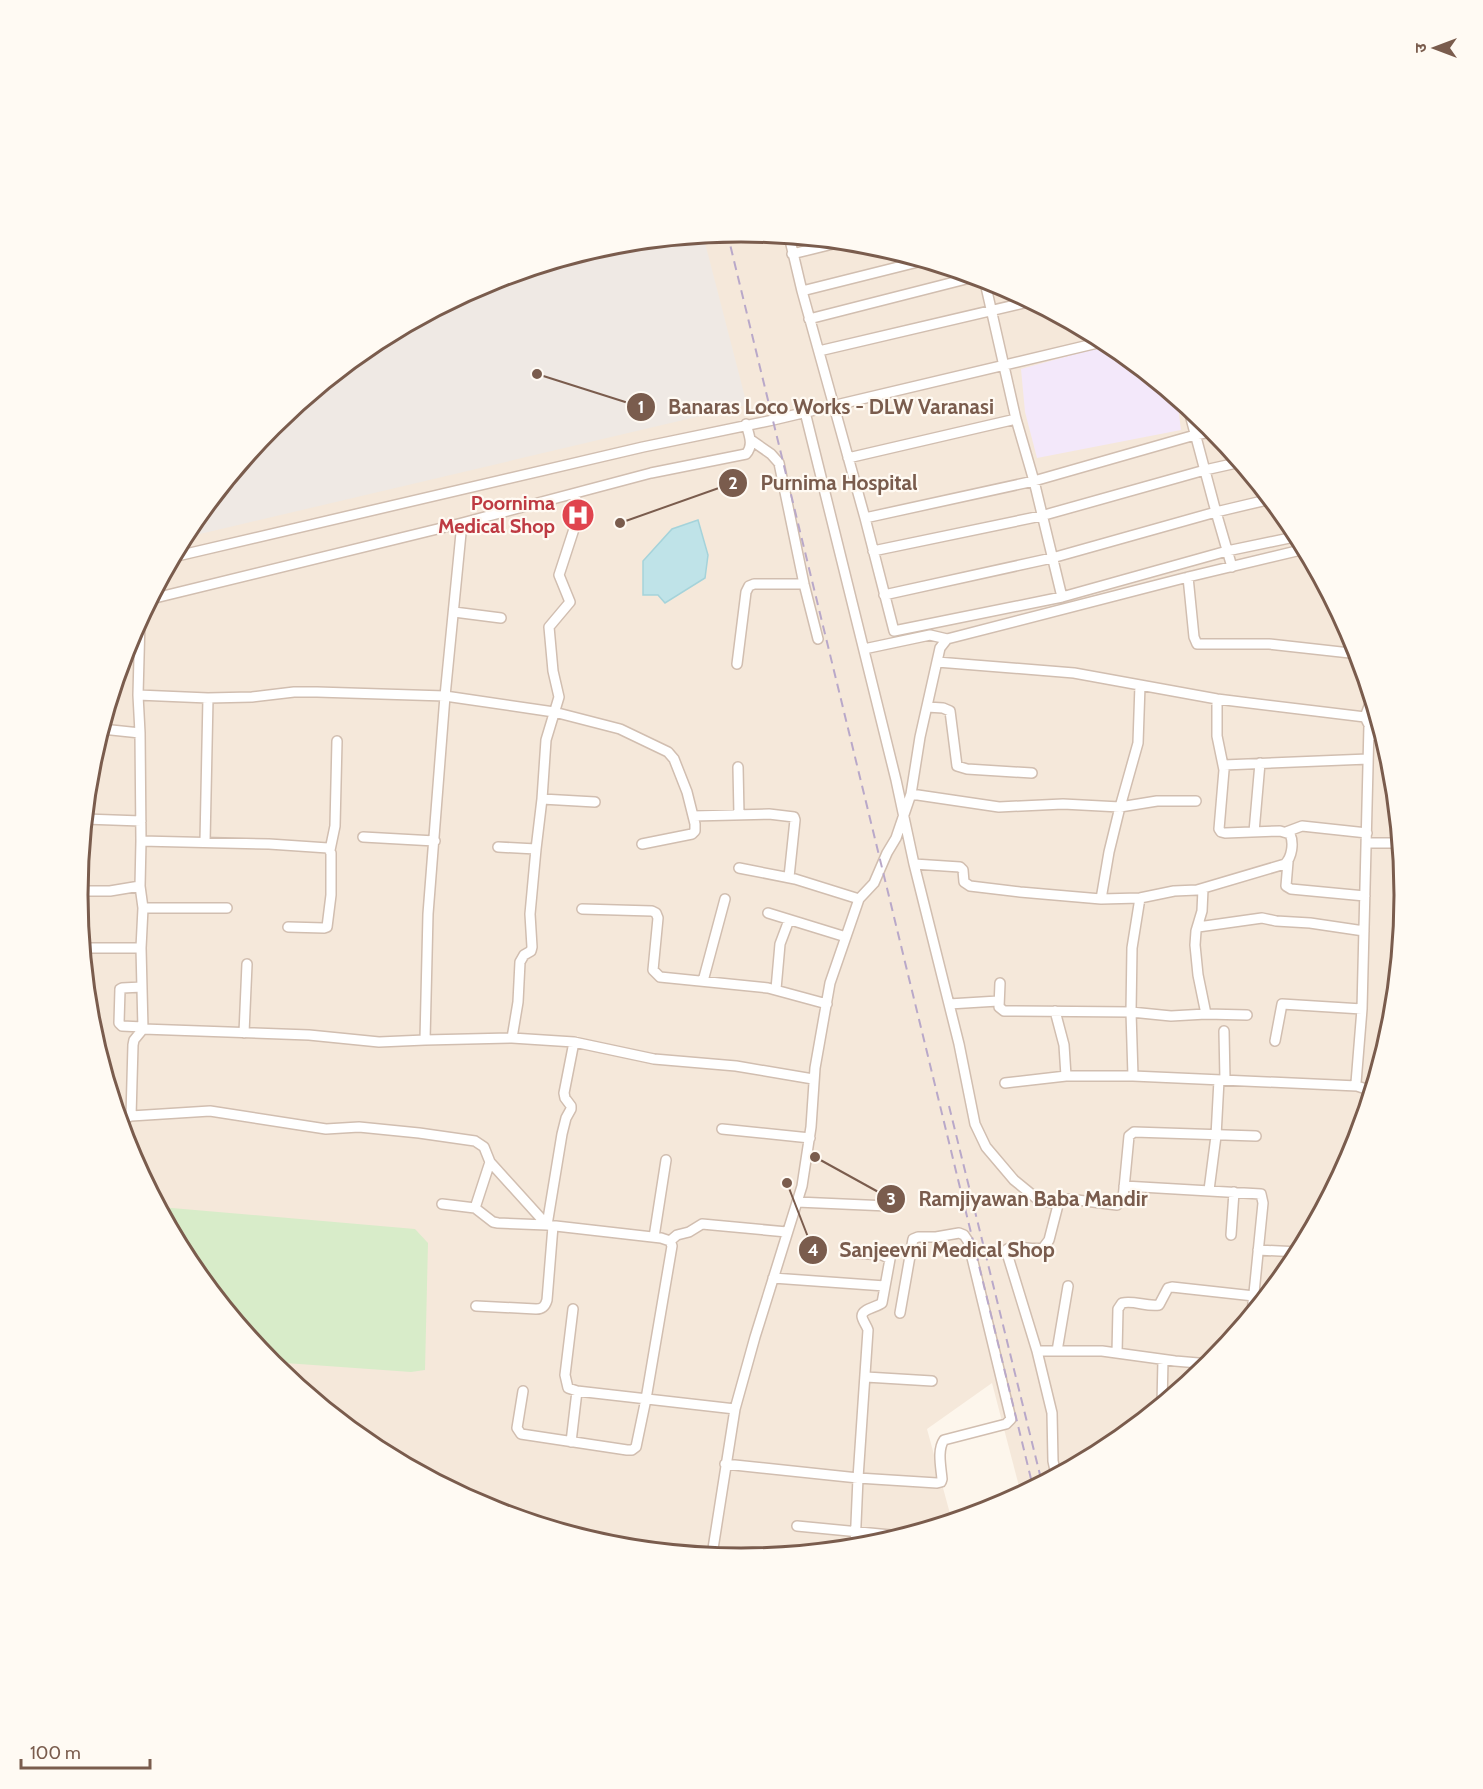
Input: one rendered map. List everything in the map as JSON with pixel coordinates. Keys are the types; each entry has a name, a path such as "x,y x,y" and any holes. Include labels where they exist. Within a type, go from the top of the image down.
{"street":[{"path":"790,244 894,631 1062,597 1227,551 1288,538"},
{"path":"792,254 822,247"},
{"path":"802,291 910,264"},
{"path":"809,319 962,280"},
{"path":"987,289 1016,418 1062,597"},
{"path":"819,351 1019,304"},
{"path":"185,554 1092,344"},
{"path":"805,412 959,1044 975,1125 986,1148 1014,1180 1036,1198 1058,1205"},
{"path":"848,458 1016,418"},
{"path":"1192,423 1232,567"},
{"path":"161,597 462,523 651,473 746,454 751,440 746,424"},
{"path":"865,518 1034,481 1203,433"},
{"path":"751,440 771,454 779,463 818,639"},
{"path":"873,551 1041,516 1232,464"},
{"path":"512,1038 518,1002 520,962 532,948 530,914 546,740 559,697 553,671 549,627 570,602 559,574 574,529 576,493"},
{"path":"884,595 1052,558 1263,501"},
{"path":"425,1041 428,914 445,696 462,523"},
{"path":"864,649 930,635 947,639 1296,551"},
{"path":"1188,577 1194,637 1197,644 1269,644 1348,653"},
{"path":"737,664 748,586 804,584"},
{"path":"454,612 501,618"},
{"path":"713,1547 735,1409 802,1186 810,1138 813,1079 830,983 859,899 874,883 896,838 911,794 920,737 940,648 947,639"},
{"path":"131,1116 133,1045 143,1028 138,696 139,642"},
{"path":"937,662 1074,673 1217,699 1365,717"},
{"path":"1101,899 1109,852 1138,743 1140,686"},
{"path":"138,696 252,698 294,693 445,696 554,712 620,729 668,752 674,759 685,786 693,816 695,831 692,834 642,844"},
{"path":"205,842 208,698"},
{"path":"1217,699 1217,736 1224,765 1219,829 1221,832 1286,832 1302,826 1367,833"},
{"path":"927,707 950,711 957,766 967,769 1032,773"},
{"path":"1357,1086 1362,1009 1367,843 1369,725 1365,717 1368,710"},
{"path":"110,730 140,733"},
{"path":"1369,735 1374,735"},
{"path":"288,927 327,927 331,895 330,850 335,826 337,741"},
{"path":"1224,765 1368,759"},
{"path":"1254,832 1260,763"},
{"path":"738,766 738,815"},
{"path":"911,794 999,807 1063,804 1120,807 1157,801 1196,801"},
{"path":"542,799 595,802"},
{"path":"693,816 769,814 794,817 789,877"},
{"path":"93,819 141,821"},
{"path":"914,864 960,867 963,870 964,882 970,886 1101,899 1140,898 1174,891 1203,889 1287,861 1291,856 1292,838 1286,832"},
{"path":"363,837 435,841"},
{"path":"141,841 269,844 325,847 330,850"},
{"path":"1367,843 1392,843"},
{"path":"498,847 536,849"},
{"path":"1287,861 1286,886 1291,890 1365,896"},
{"path":"738,868 789,877 859,899"},
{"path":"88,891 110,891 140,886"},
{"path":"1203,889 1202,910 1195,938 1198,975 1206,1014"},
{"path":"1133,1076 1132,948 1140,898"},
{"path":"703,981 725,899"},
{"path":"142,908 227,908"},
{"path":"582,909 656,913 658,918 653,970 660,977 776,989 827,1004"},
{"path":"768,913 846,936"},
{"path":"1198,927 1262,918 1364,931"},
{"path":"776,989 780,944 789,920"},
{"path":"91,948 141,948"},
{"path":"243,1034 247,964"},
{"path":"1000,983 998,1001 999,1007 1004,1011 1131,1012 1171,1016 1247,1015"},
{"path":"142,987 120,989 118,993 119,1023 122,1026 243,1034 309,1035 379,1042 512,1038 574,1042 654,1059 736,1066 813,1079"},
{"path":"949,1004 998,1001"},
{"path":"1275,1041 1282,1004 1362,1009"},
{"path":"1055,1011 1064,1046 1066,1076"},
{"path":"1209,1190 1222,1080 1224,1031"},
{"path":"476,1306 541,1309 545,1306 550,1226 562,1134 571,1109 564,1093 574,1042"},
{"path":"1005,1083 1066,1076 1133,1076 1357,1086 1365,1089"},
{"path":"128,1117 210,1111 326,1129 359,1128 419,1133 479,1143 484,1147 490,1162 550,1226"},
{"path":"722,1129 810,1138"},
{"path":"1054,1467 1052,1413 1037,1351 1006,1250 1012,1246 1043,1248 1049,1240 1058,1205 1064,1200 1117,1205 1120,1203 1123,1199 1128,1142 1134,1132 1256,1136"},
{"path":"654,1238 666,1160"},
{"path":"475,1208 490,1162"},
{"path":"1124,1186 1261,1194 1254,1300"},
{"path":"1231,1235 1234,1192"},
{"path":"797,1202 888,1206"},
{"path":"442,1204 475,1208 493,1222 498,1223 550,1226 670,1241"},
{"path":"670,1241 677,1235 702,1224 787,1232"},
{"path":"725,1464 858,1478 940,1482 942,1479 941,1442 1006,1424 1011,1419 971,1253 964,1235 960,1233 913,1239 900,1313"},
{"path":"523,1391 517,1428 521,1434 632,1450 636,1447 672,1246 670,1241"},
{"path":"1258,1250 1288,1251"},
{"path":"855,1252 882,1255 890,1259 882,1303 862,1314 868,1330 856,1537"},
{"path":"773,1278 885,1286"},
{"path":"1058,1351 1068,1286"},
{"path":"1117,1353 1118,1309 1122,1304 1127,1302 1159,1305 1168,1288 1172,1287 1254,1296"},
{"path":"573,1309 565,1382 568,1388 577,1391 735,1409"},
{"path":"1037,1351 1117,1353 1196,1363"},
{"path":"1162,1393 1163,1360"},
{"path":"866,1377 932,1380"},
{"path":"571,1442 577,1391"},
{"path":"797,1526 875,1534"}],"shaded area":[{"path":"699,243 784,243 827,247 911,264 991,291 1030,309 1068,329 1139,376 1203,433 1232,464 1260,497 1307,568 1345,645 1360,685 1382,767 1389,809 1394,895 1389,980 1382,1022 1360,1104 1345,1144 1307,1221 1260,1292 1203,1356 1139,1413 1068,1460 1019,1485 992,1383 927,1429 950,1513 869,1535 827,1542 742,1548 656,1542 572,1525 492,1498 415,1460 379,1437 344,1413 280,1356 223,1292 176,1221 138,1144 123,1104 101,1022 94,980 88,895 90,852 94,809 111,725 138,645 156,606 176,568 223,497 280,433 311,404 344,376 415,329 492,291 532,276 614,254 656,247"},
{"path":"705,243 747,405 197,535 223,497 280,433 344,376 379,352 415,329 492,291 532,276 614,254 656,247"},
{"path":"1098,348 1139,376 1179,410 1181,430 1037,458 1025,412 1021,369"}],"green space":[{"path":"169,1208 415,1229 428,1243 425,1370 411,1372 288,1363 223,1292"}],"water":[{"path":"698,520 708,555 705,578 665,603 658,595 643,595 643,561 672,529"}],"railway":[{"path":"730,242 1031,1479"},
{"path":"949,1106 1040,1475"}],"place":[{"name":"Banaras Loco Works - DLW Varanasi","path":"537,374"},
{"name":"Poornima Medical Shop","path":"578,515"},
{"name":"Purnima Hospital","path":"620,523"},
{"name":"Ramjiyawan Baba Mandir","path":"815,1157"},
{"name":"Sanjeevni Medical Shop","path":"787,1183"}]}
